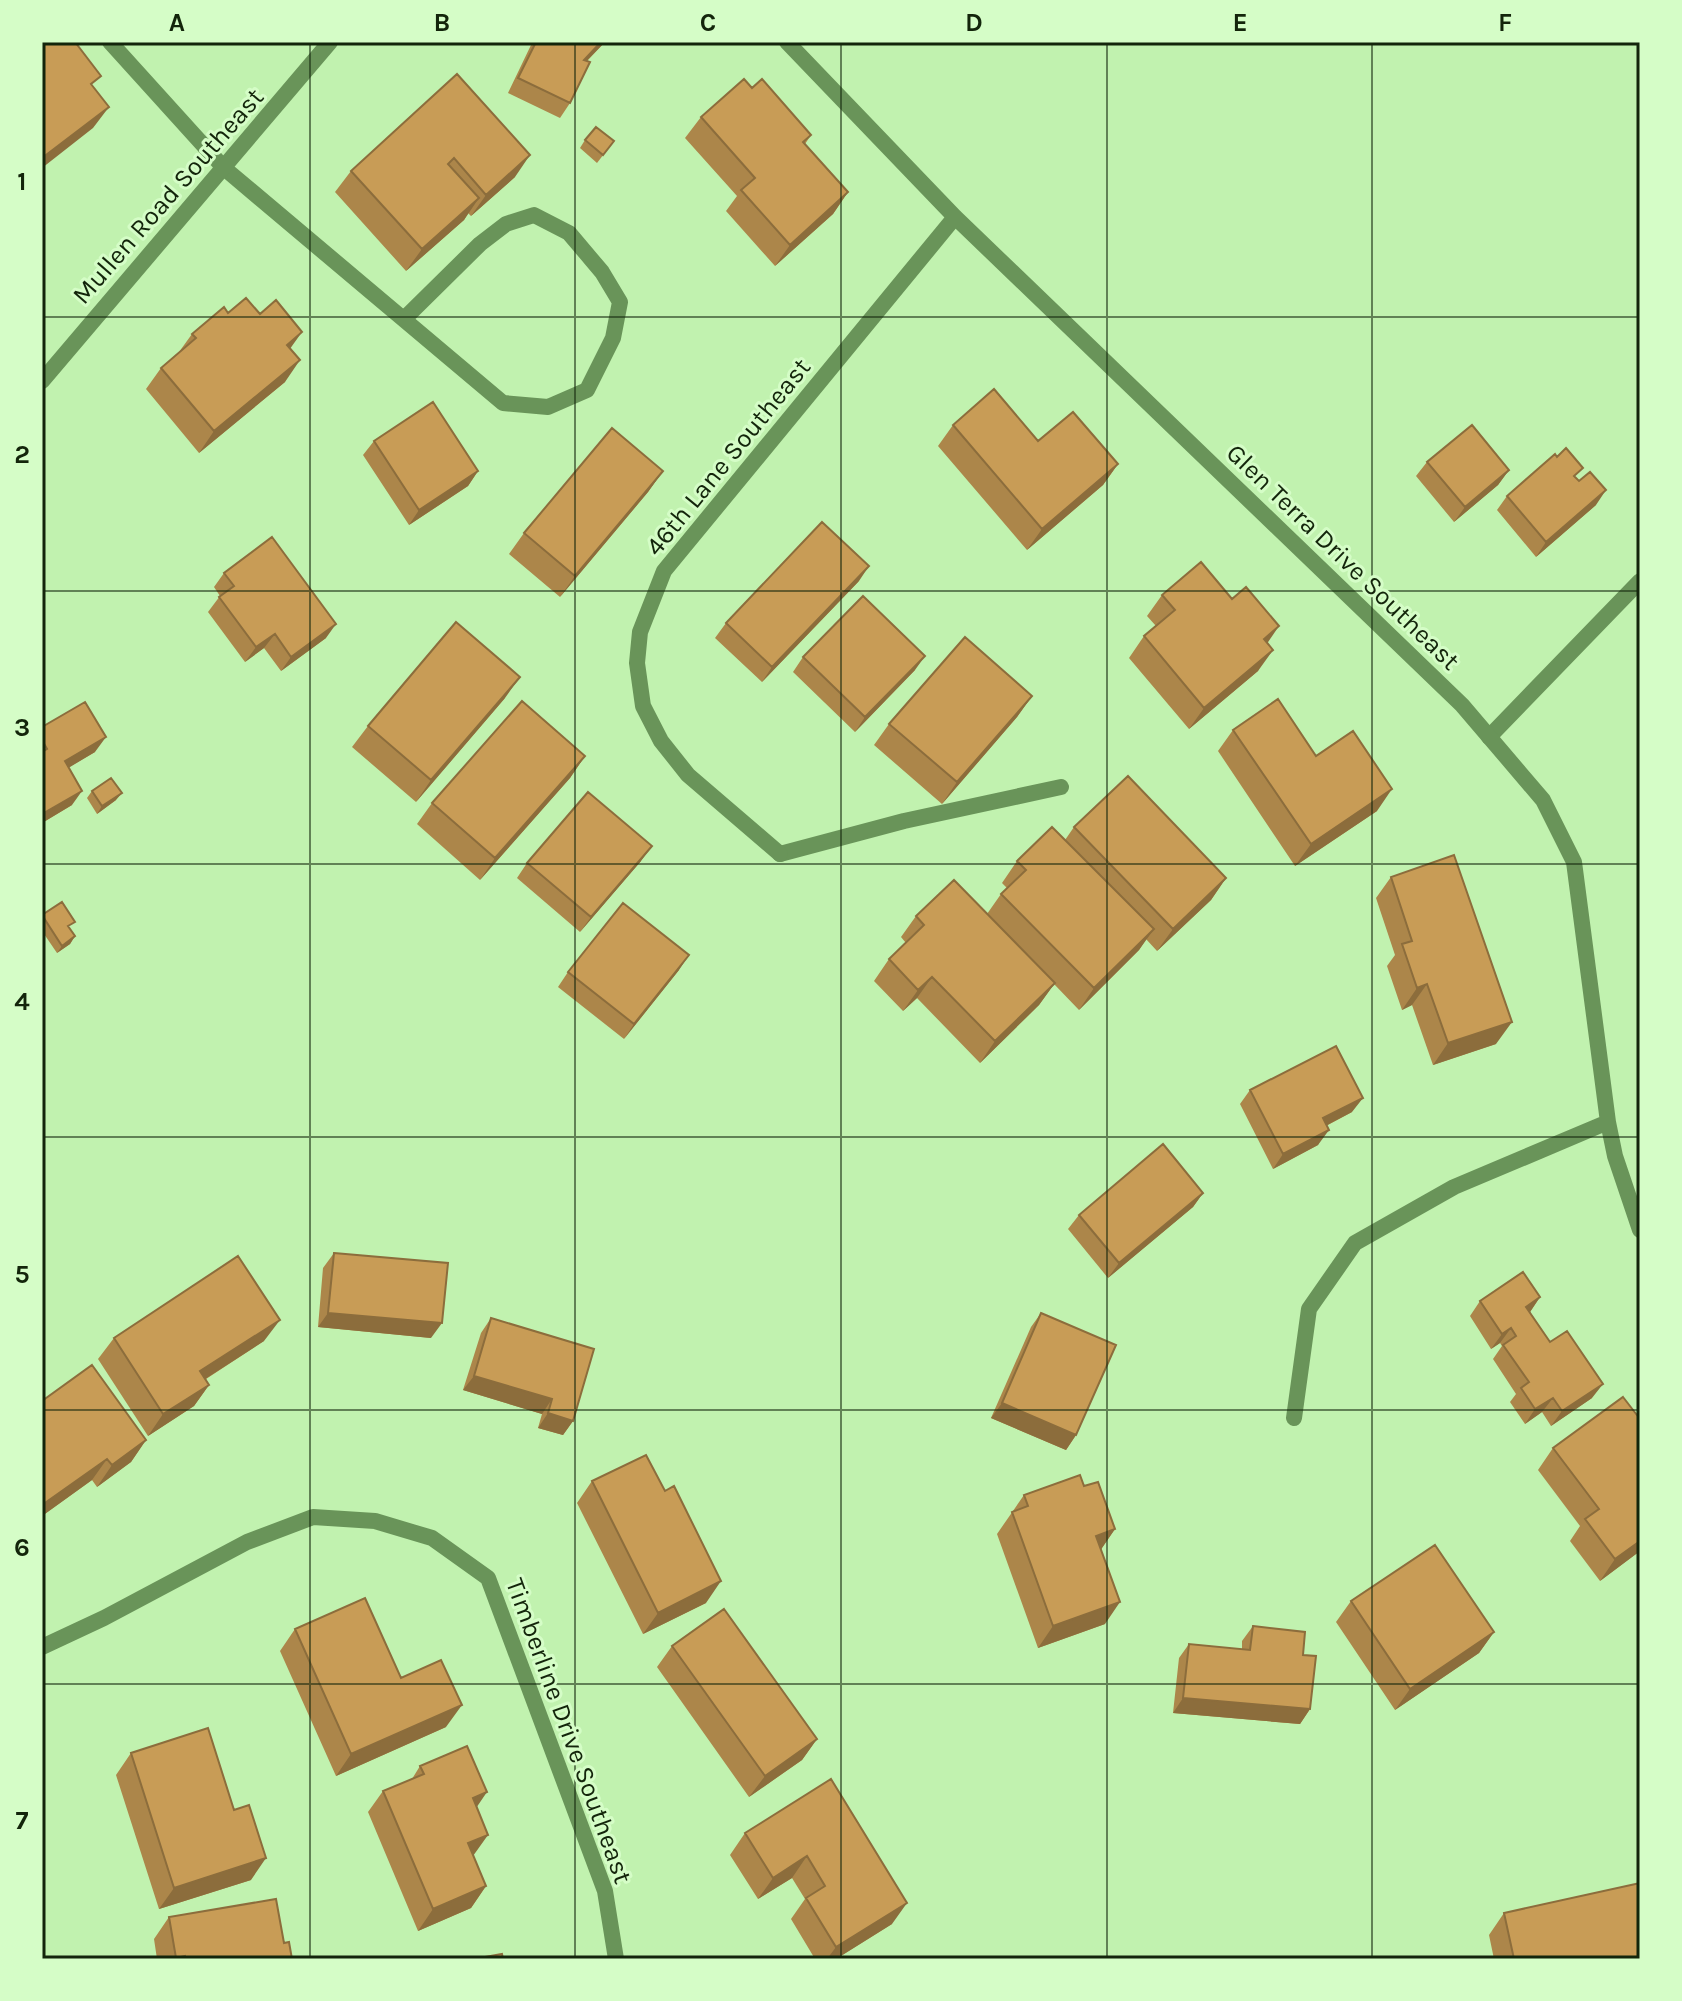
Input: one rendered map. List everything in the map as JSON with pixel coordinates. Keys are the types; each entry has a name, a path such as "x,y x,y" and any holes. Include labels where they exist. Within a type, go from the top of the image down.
{"street":[{"path":"110,42 224,168 503,403 548,407 587,390 613,338 620,302 602,272 569,233 534,215 506,224 480,244 404,319"},
{"name":"Mullen Road Southeast","path":"42,381 330,42"},
{"name":"Glen Terra Drive Southeast","path":"787,42 955,217 1462,705 1543,800 1574,862 1608,1122 1615,1156 1640,1230"},
{"name":"46th Lane Southeast","path":"955,217 664,571 640,632 637,663 643,706 661,741 688,775 780,854 904,821 1061,787"},
{"path":"1489,737 1640,581"},
{"path":"1294,1418 1309,1309 1355,1243 1454,1187 1608,1122"},
{"name":"Timberline Drive Southeast","path":"42,1647 104,1618 247,1542 313,1517 375,1521 432,1538 488,1578 605,1891 616,1959"}],"building":[{"path":"42,42 75,42 101,76 91,84 109,107 42,158"},
{"path":"536,42 601,42 584,60 590,62 570,103 518,78"},
{"path":"457,74 530,155 486,195 454,158 448,164 479,198 422,249 351,171"},
{"path":"744,79 752,88 762,79 811,135 803,142 848,192 790,245 741,190 755,178 701,117"},
{"path":"596,127 614,141 603,155 585,140"},
{"path":"246,298 260,314 276,300 302,332 287,345 300,360 214,431 161,368 196,338 192,334 224,307 228,313"},
{"path":"994,389 1038,441 1073,412 1118,464 1042,529 953,425"},
{"path":"433,402 478,471 419,510 374,441"},
{"path":"1472,425 1509,470 1465,507 1427,462"},
{"path":"612,428 663,471 575,576 524,533"},
{"path":"1566,448 1583,468 1574,476 1579,481 1590,472 1606,490 1546,542 1507,496"},
{"path":"822,522 869,566 772,667 726,623"},
{"path":"272,537 336,624 291,657 275,634 256,647 219,597 234,586 224,573"},
{"path":"1201,562 1232,599 1246,587 1279,626 1264,639 1273,650 1204,708 1144,636 1175,610 1162,595"},
{"path":"863,596 925,656 865,717 803,657"},
{"path":"456,622 520,677 431,780 368,726"},
{"path":"965,637 1032,696 957,782 889,724"},
{"path":"1278,699 1316,756 1353,731 1392,789 1311,844 1233,730"},
{"path":"522,701 585,756 495,858 432,803"},
{"path":"85,702 106,737 65,761 82,791 42,814 42,752 47,749 42,740 42,727"},
{"path":"1128,776 1226,878 1173,929 1074,827"},
{"path":"111,778 122,793 102,806 92,791"},
{"path":"588,792 652,846 591,917 527,863"},
{"path":"1052,827 1154,929 1094,988 1001,894 1026,870 1017,861"},
{"path":"1454,855 1512,1022 1448,1043 1427,984 1417,988 1402,944 1412,941 1391,877"},
{"path":"954,880 1055,983 995,1041 932,977 918,990 889,959 924,925 916,916"},
{"path":"62,902 75,922 68,926 75,936 62,946 42,915"},
{"path":"623,903 689,955 634,1024 568,972"},
{"path":"1336,1046 1363,1098 1323,1118 1329,1130 1283,1154 1250,1090"},
{"path":"1163,1144 1203,1193 1119,1263 1079,1215"},
{"path":"334,1253 448,1263 442,1323 328,1313"},
{"path":"238,1256 280,1320 200,1371 209,1385 163,1414 114,1338"},
{"path":"1523,1272 1540,1297 1526,1307 1550,1342 1567,1331 1603,1384 1562,1411 1553,1398 1535,1409 1521,1388 1529,1382 1503,1345 1516,1336 1511,1328 1502,1334 1480,1301"},
{"path":"1041,1313 1116,1345 1076,1435 1002,1403"},
{"path":"491,1318 594,1349 573,1421 548,1413 552,1399 474,1376"},
{"path":"92,1365 146,1440 112,1465 107,1459 42,1505 42,1401"},
{"path":"1623,1397 1640,1419 1640,1541 1615,1559 1585,1519 1599,1509 1553,1448"},
{"path":"646,1455 665,1491 674,1486 721,1581 658,1613 592,1481"},
{"path":"1080,1475 1084,1486 1098,1482 1115,1529 1096,1536 1120,1602 1053,1626 1012,1512 1028,1506 1024,1495"},
{"path":"1435,1545 1494,1632 1410,1689 1351,1601"},
{"path":"365,1598 401,1678 441,1660 462,1705 351,1754 295,1629"},
{"path":"724,1609 817,1739 765,1776 672,1646"},
{"path":"1253,1626 1305,1632 1303,1655 1316,1656 1310,1709 1183,1698 1189,1644 1250,1650"},
{"path":"208,1728 234,1810 249,1805 266,1858 174,1888 131,1753"},
{"path":"467,1746 487,1792 473,1798 488,1835 468,1843 486,1886 433,1909 383,1791 424,1774 420,1766"},
{"path":"831,1779 907,1903 836,1947 806,1898 825,1886 807,1856 773,1878 745,1833"},
{"path":"1640,1883 1640,1959 1514,1959 1504,1913"},
{"path":"276,1899 284,1943 289,1942 292,1959 176,1958 169,1917"},
{"path":"502,1954 503,1959 474,1959"}]}
